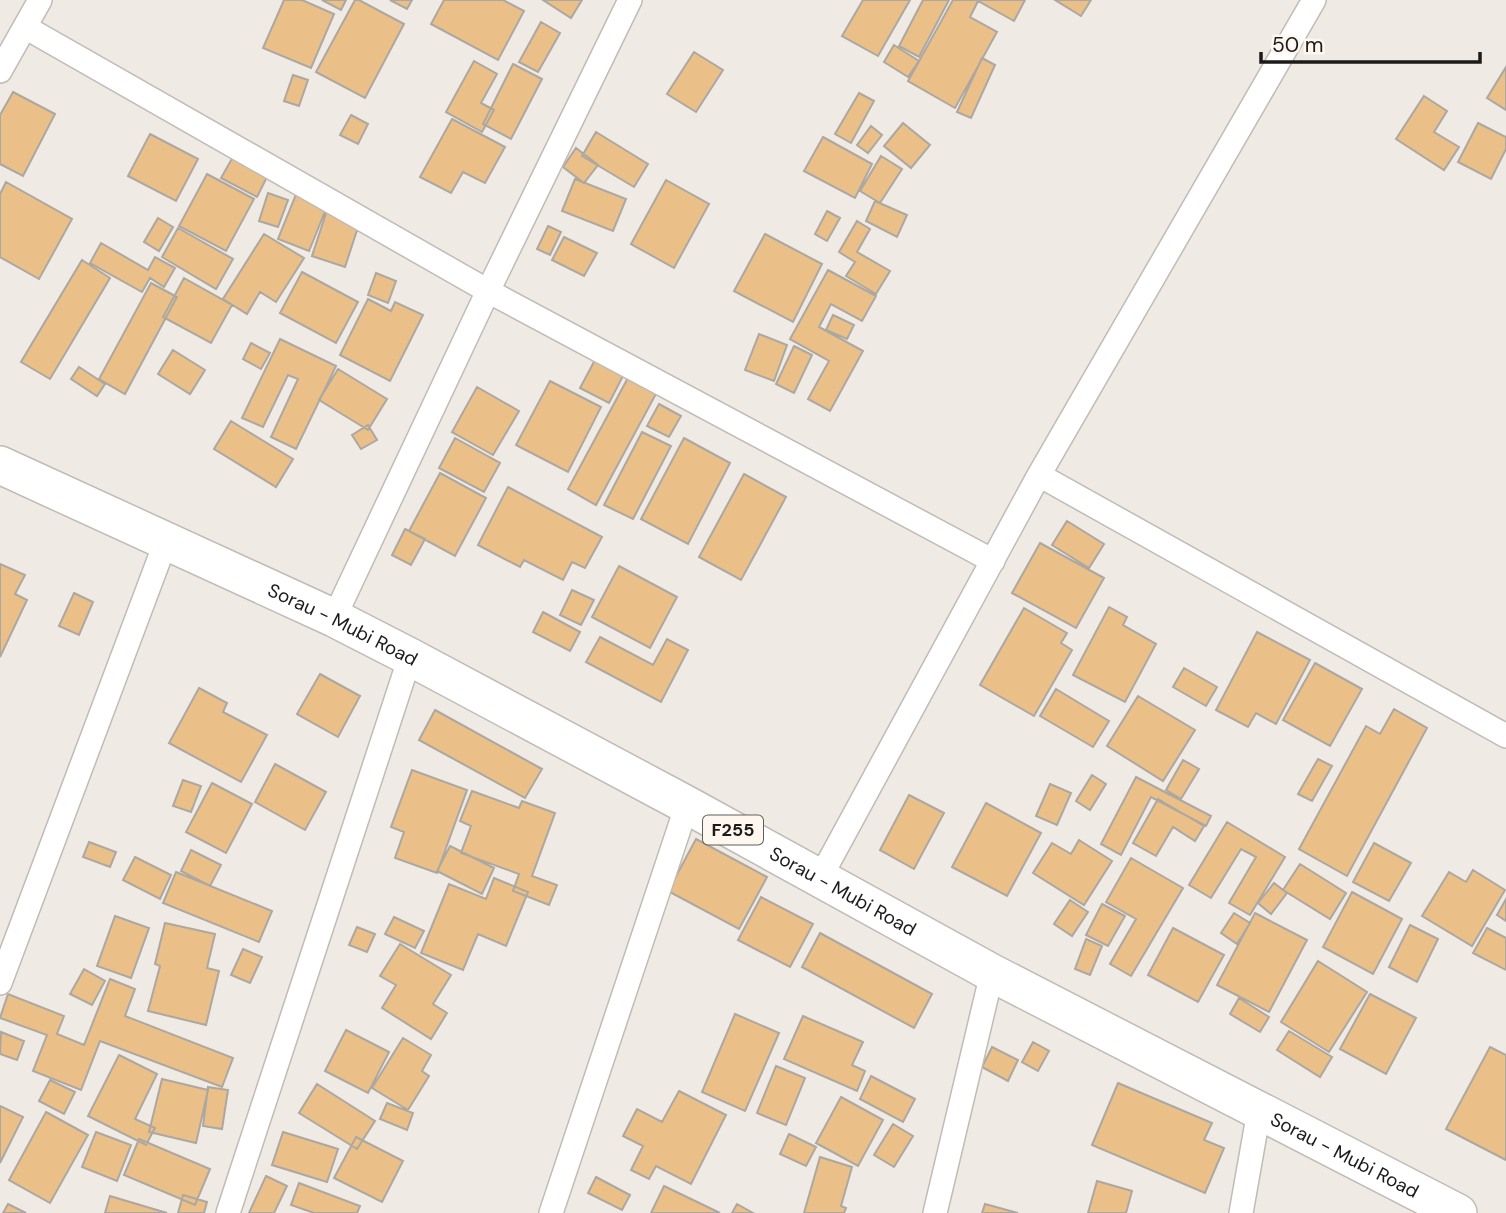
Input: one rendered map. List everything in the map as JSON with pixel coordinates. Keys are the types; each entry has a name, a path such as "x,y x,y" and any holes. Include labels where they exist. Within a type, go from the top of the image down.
{"main road":[{"name":"Sorau - Mubi Road","path":"0,465 334,618 687,805 992,973 1458,1213"}],"street":[{"path":"0,71 40,0"},
{"path":"334,618 488,291 630,0"},
{"path":"820,878 1039,475 1314,0"},
{"path":"25,27 488,291 993,561"},
{"path":"1039,475 1506,736"},
{"path":"0,983 166,541"},
{"path":"228,1213 410,657"},
{"path":"551,1213 687,805"},
{"path":"935,1213 992,973"},
{"path":"1241,1213 1259,1111"}],"building":[{"path":"284,0 302,0 334,14 311,68 263,48"},
{"path":"322,0 346,0 341,10"},
{"path":"355,0 404,24 365,98 316,72"},
{"path":"390,0 412,0 407,9"},
{"path":"444,0 503,0 524,11 498,60 431,24"},
{"path":"543,0 582,0 571,18"},
{"path":"863,0 910,0 878,56 842,36"},
{"path":"923,0 949,0 919,57 899,46"},
{"path":"953,0 1025,0 1014,21 978,1 970,17 997,32 955,108 908,81"},
{"path":"1055,0 1091,0 1081,16"},
{"path":"541,22 560,33 538,72 519,62"},
{"path":"894,45 919,61 908,77 884,62"},
{"path":"694,52 723,70 696,112 667,94"},
{"path":"982,58 995,65 971,118 957,112"},
{"path":"474,61 497,74 481,103 494,110 482,132 446,112"},
{"path":"513,64 542,79 511,139 483,124"},
{"path":"1506,67 1506,110 1487,98"},
{"path":"293,75 308,80 299,106 284,101"},
{"path":"13,92 55,114 23,176 0,164 0,115"},
{"path":"859,93 874,101 851,143 835,134"},
{"path":"1424,96 1447,111 1434,132 1459,147 1444,170 1396,139"},
{"path":"351,115 368,124 358,144 340,135"},
{"path":"452,119 505,147 485,183 463,172 451,193 420,177"},
{"path":"903,123 930,145 911,168 884,146"},
{"path":"1478,123 1506,137 1506,149 1491,179 1458,162"},
{"path":"871,126 882,135 868,153 857,145"},
{"path":"596,132 648,164 634,187 582,156"},
{"path":"150,134 198,159 176,201 128,176"},
{"path":"823,137 872,164 855,198 804,171"},
{"path":"576,148 598,165 584,183 563,167"},
{"path":"234,155 269,173 257,197 221,178"},
{"path":"881,156 902,169 880,203 860,191"},
{"path":"207,174 254,199 226,251 179,226"},
{"path":"575,179 626,199 613,231 562,211"},
{"path":"666,180 709,204 674,268 631,244"},
{"path":"6,182 72,219 39,279 0,257 0,194"},
{"path":"299,187 330,199 309,251 278,239"},
{"path":"268,193 288,200 278,227 259,221"},
{"path":"875,201 907,215 897,237 866,221"},
{"path":"329,204 362,215 345,267 312,256"},
{"path":"827,211 840,218 827,241 815,234"},
{"path":"158,218 173,227 159,251 144,242"},
{"path":"857,221 870,229 857,252 890,271 876,294 846,276 855,262 839,252"},
{"path":"548,226 561,232 550,255 537,249"},
{"path":"178,228 233,259 216,289 162,257"},
{"path":"264,234 304,258 276,302 260,292 247,314 223,299"},
{"path":"765,234 822,264 793,322 734,291"},
{"path":"564,237 597,253 584,276 552,260"},
{"path":"101,243 148,270 155,257 175,268 164,287 150,278 142,292 90,263"},
{"path":"82,260 110,278 50,379 21,362"},
{"path":"828,270 876,296 862,321 831,304 819,327 863,351 830,411 808,399 829,361 790,339"},
{"path":"302,272 358,302 336,343 280,313"},
{"path":"376,273 396,281 388,303 368,295"},
{"path":"184,278 232,305 211,343 163,317"},
{"path":"151,283 177,297 125,394 99,379"},
{"path":"368,299 391,311 395,302 423,315 390,381 340,355"},
{"path":"833,315 854,325 847,339 826,330"},
{"path":"759,334 787,345 774,381 745,370"},
{"path":"280,339 336,366 296,449 271,437 298,379 288,375 263,427 242,418"},
{"path":"251,343 270,353 261,369 243,359"},
{"path":"794,346 812,355 794,393 776,384"},
{"path":"173,350 205,370 190,394 158,374"},
{"path":"595,360 623,376 609,403 580,388"},
{"path":"79,367 105,384 97,396 71,379"},
{"path":"338,369 387,399 368,430 319,400"},
{"path":"629,376 657,392 596,505 568,489"},
{"path":"550,381 601,407 568,472 516,445"},
{"path":"477,387 519,411 493,455 452,432"},
{"path":"659,404 681,416 669,437 647,426"},
{"path":"231,421 293,459 276,487 214,449"},
{"path":"368,425 377,440 361,449 352,435"},
{"path":"642,432 671,446 633,519 604,505"},
{"path":"455,438 500,463 484,492 439,468"},
{"path":"684,438 730,463 688,544 641,519"},
{"path":"440,473 486,498 455,556 409,531"},
{"path":"744,474 786,497 741,580 699,557"},
{"path":"508,487 602,537 585,568 572,562 563,580 524,560 520,567 478,545"},
{"path":"1067,521 1104,544 1089,568 1052,545"},
{"path":"405,529 425,539 411,565 392,555"},
{"path":"1040,543 1104,578 1076,628 1012,593"},
{"path":"0,564 25,575 15,594 27,600 0,657"},
{"path":"619,566 677,597 650,648 592,617"},
{"path":"572,590 594,600 581,625 560,615"},
{"path":"74,593 93,602 79,635 59,626"},
{"path":"1109,607 1127,617 1123,625 1156,644 1125,702 1073,675"},
{"path":"1024,608 1067,633 1061,643 1072,650 1034,716 980,685"},
{"path":"543,612 580,632 570,651 533,632"},
{"path":"1257,632 1310,660 1276,724 1256,713 1248,727 1216,710"},
{"path":"600,637 653,665 667,639 688,650 661,702 586,662"},
{"path":"1315,663 1362,689 1330,746 1283,720"},
{"path":"1184,668 1217,687 1206,706 1173,687"},
{"path":"320,674 360,696 338,737 297,714"},
{"path":"199,688 227,703 223,712 267,735 241,782 169,743"},
{"path":"1056,689 1109,721 1093,747 1040,716"},
{"path":"1138,696 1195,730 1163,781 1107,746"},
{"path":"1394,709 1427,728 1347,876 1299,849 1366,726 1380,734"},
{"path":"435,710 542,769 525,798 419,740"},
{"path":"1318,759 1332,766 1312,801 1298,794"},
{"path":"1183,760 1199,769 1181,799 1166,790"},
{"path":"275,764 326,792 305,830 255,802"},
{"path":"412,770 467,790 437,873 395,858 404,832 391,827"},
{"path":"1092,775 1106,784 1090,810 1076,801"},
{"path":"1136,777 1211,816 1206,826 1151,797 1121,855 1101,844"},
{"path":"183,780 201,786 191,812 173,806"},
{"path":"212,783 252,804 226,853 186,832"},
{"path":"1050,784 1071,793 1057,825 1036,816"},
{"path":"472,791 519,808 522,801 555,813 532,876 557,885 549,905 513,891 519,874 461,853 471,826 460,821"},
{"path":"909,795 944,813 914,869 880,850"},
{"path":"1158,799 1204,826 1195,841 1173,827 1156,856 1133,843"},
{"path":"986,803 1041,833 1007,896 952,867"},
{"path":"1227,822 1285,857 1250,915 1229,903 1256,857 1241,849 1211,898 1189,885"},
{"path":"696,839 767,877 739,929 668,891"},
{"path":"1079,840 1112,861 1084,905 1033,873 1052,843 1071,854"},
{"path":"89,842 116,852 110,867 83,857"},
{"path":"1374,843 1411,863 1389,901 1353,882"},
{"path":"450,846 494,868 482,894 437,871"},
{"path":"191,850 221,865 210,886 181,871"},
{"path":"135,857 171,875 160,899 123,880"},
{"path":"1131,858 1183,888 1131,976 1110,964 1136,919 1106,902"},
{"path":"1300,864 1346,893 1330,919 1283,890"},
{"path":"1473,870 1505,890 1472,946 1422,916 1449,872 1466,882"},
{"path":"176,872 272,911 259,942 163,903"},
{"path":"494,878 528,892 506,946 478,934 463,970 421,953 449,884 486,899"},
{"path":"1274,883 1287,893 1271,914 1258,903"},
{"path":"1352,892 1402,919 1373,974 1323,947"},
{"path":"761,897 813,924 790,967 738,940"},
{"path":"1506,899 1506,921 1497,915"},
{"path":"1070,900 1088,912 1072,936 1054,924"},
{"path":"1102,904 1125,916 1108,946 1086,935"},
{"path":"1234,913 1250,923 1237,944 1221,933"},
{"path":"1255,913 1307,940 1269,1012 1217,985"},
{"path":"115,916 149,928 131,978 97,966"},
{"path":"394,917 424,931 415,948 385,934"},
{"path":"165,923 215,934 207,968 219,971 206,1025 148,1011 160,966 155,964"},
{"path":"1410,925 1438,939 1417,982 1389,967"},
{"path":"357,927 375,934 367,952 349,945"},
{"path":"1173,928 1224,955 1198,1002 1148,975"},
{"path":"1487,928 1506,938 1506,970 1473,953"},
{"path":"820,933 932,994 914,1028 802,967"},
{"path":"1086,939 1102,946 1090,975 1075,969"},
{"path":"400,944 451,975 433,1004 447,1013 431,1039 382,1008 396,985 380,976"},
{"path":"243,949 262,957 250,983 231,975"},
{"path":"1318,961 1367,992 1329,1052 1281,1022"},
{"path":"84,969 105,981 92,1005 70,994"},
{"path":"110,979 135,989 125,1016 233,1058 222,1087 100,1041 81,1090 33,1071 47,1035 0,1018 8,994 64,1016 57,1034 84,1045"},
{"path":"1370,994 1416,1018 1386,1074 1340,1049"},
{"path":"1239,998 1269,1017 1260,1032 1230,1014"},
{"path":"735,1014 779,1033 745,1111 702,1092"},
{"path":"803,1016 863,1042 852,1065 865,1071 857,1091 784,1059"},
{"path":"346,1030 389,1052 368,1093 325,1071"},
{"path":"1289,1031 1332,1057 1320,1077 1277,1050"},
{"path":"1,1032 24,1041 17,1060 0,1054"},
{"path":"403,1038 431,1055 422,1071 429,1076 408,1110 372,1088"},
{"path":"1033,1042 1049,1051 1038,1071 1022,1062"},
{"path":"992,1047 1018,1060 1008,1081 982,1067"},
{"path":"1490,1047 1506,1055 1506,1160 1446,1129"},
{"path":"119,1055 157,1074 135,1119 155,1128 146,1145 88,1116"},
{"path":"776,1066 805,1078 786,1125 757,1113"},
{"path":"871,1076 915,1099 903,1122 860,1099"},
{"path":"162,1079 208,1090 196,1143 149,1132"},
{"path":"50,1080 75,1092 64,1114 39,1101"},
{"path":"1118,1083 1212,1123 1204,1140 1224,1148 1205,1193 1092,1145"},
{"path":"317,1084 375,1121 357,1149 299,1113"},
{"path":"208,1087 228,1090 222,1129 203,1126"},
{"path":"679,1091 726,1115 691,1184 656,1166 649,1179 631,1170 643,1146 623,1136 637,1109 662,1122"},
{"path":"841,1097 883,1120 858,1166 816,1143"},
{"path":"387,1103 413,1113 407,1130 380,1119"},
{"path":"0,1106 23,1117 0,1163"},
{"path":"46,1112 88,1135 50,1203 9,1180"},
{"path":"893,1124 913,1136 894,1167 874,1155"},
{"path":"96,1132 131,1145 117,1181 82,1167"},
{"path":"283,1132 338,1149 327,1182 272,1165"},
{"path":"789,1134 816,1147 806,1166 780,1154"},
{"path":"356,1137 403,1161 382,1202 334,1178"},
{"path":"139,1139 210,1169 195,1205 124,1175"},
{"path":"820,1157 852,1167 841,1206 846,1208 844,1213 804,1213"},
{"path":"266,1176 287,1186 274,1213 249,1213"},
{"path":"596,1177 630,1195 622,1210 588,1193"},
{"path":"1097,1181 1132,1191 1126,1213 1088,1213"},
{"path":"299,1183 360,1206 357,1213 314,1213 291,1205"},
{"path":"664,1186 720,1213 651,1213"},
{"path":"183,1195 207,1202 204,1213 178,1213"},
{"path":"110,1196 167,1213 105,1213"},
{"path":"8,1204 26,1213 3,1213"},
{"path":"737,1204 753,1213 732,1213"},
{"path":"985,1204 1018,1213 982,1213"}]}
